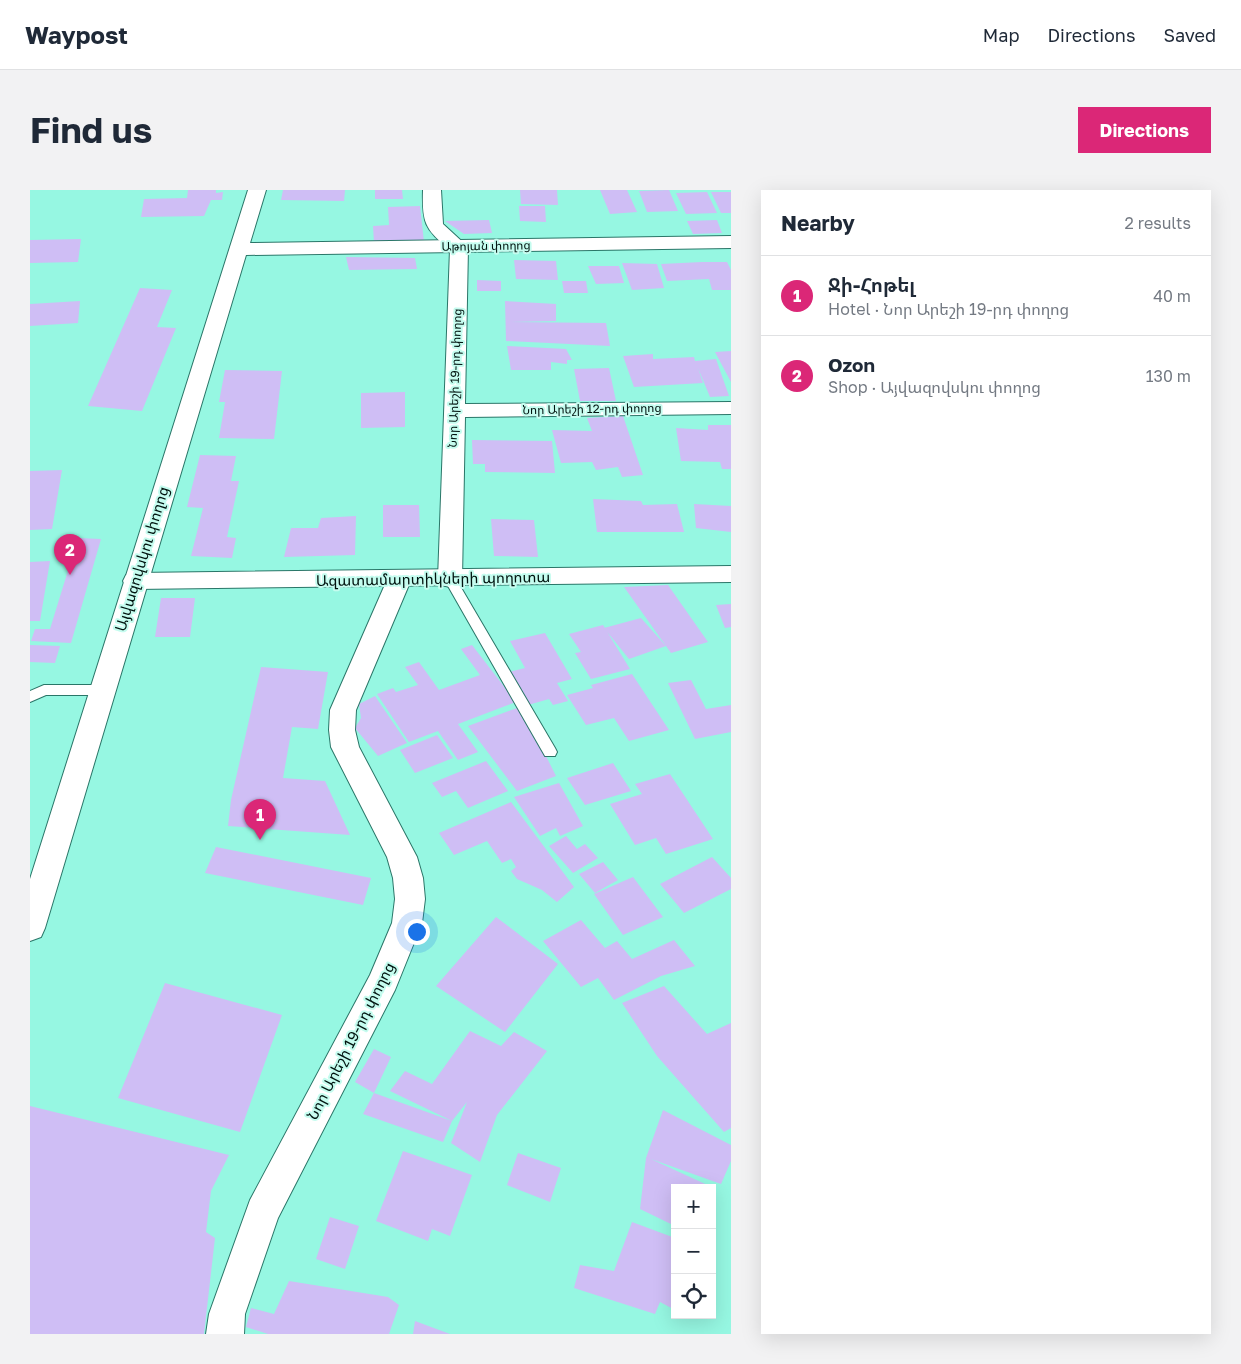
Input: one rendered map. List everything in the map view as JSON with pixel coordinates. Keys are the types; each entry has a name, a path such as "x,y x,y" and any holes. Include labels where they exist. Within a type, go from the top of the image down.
{"street":[{"name":"Այվազովսկու փողոց","path":"30,928 135,581 257,190"},
{"path":"432,190 431,220 437,231 459,247"},
{"name":"Աթոյան փողոց","path":"240,249 731,242"},
{"name":"Նոր Արեշի 19-րդ փողոց","path":"450,579 453,410 459,247"},
{"name":"Նոր Արեշի 12-րդ փողոց","path":"453,410 731,408"},
{"name":"Ազատամարտիկների պողոտա","path":"135,581 399,580 731,574"},
{"name":"Նոր Արեշի 19-րդ փողոց","path":"225,1334 227,1314 262,1212 384,980 407,923 410,899 408,878 402,857 345,747 342,730 343,710 350,690 399,580"}],"lane":[{"path":"450,579 550,752"},
{"path":"30,697 44,690 102,690"}],"building":[{"path":"188,190 216,190 216,193 223,192 222,200 211,200 204,216 141,217 144,199 187,198"},
{"path":"283,190 345,190 344,201 281,200"},
{"path":"375,190 402,190 403,199 375,199"},
{"path":"520,190 557,190 558,205 521,204"},
{"path":"600,190 627,190 637,212 610,214"},
{"path":"669,190 678,211 647,212 639,191"},
{"path":"707,192 717,213 686,214 676,193"},
{"path":"711,192 731,192 731,213 721,213"},
{"path":"420,206 424,242 374,243 373,226 389,225 388,207"},
{"path":"519,206 545,206 546,222 520,221"},
{"path":"489,220 492,233 464,234 445,221"},
{"path":"717,220 722,233 693,234 687,221"},
{"path":"81,239 78,262 30,263 30,240"},
{"path":"346,257 415,258 417,269 349,270"},
{"path":"514,260 556,261 558,280 516,279"},
{"path":"727,262 731,270 731,290 712,290 709,279 667,281 661,264"},
{"path":"622,263 657,264 664,288 632,290"},
{"path":"588,266 619,266 624,283 596,284"},
{"path":"477,280 501,281 501,291 477,291"},
{"path":"562,281 586,281 588,293 564,293"},
{"path":"140,288 172,290 157,327 176,328 142,411 88,406"},
{"path":"80,301 78,323 30,326 30,304"},
{"path":"505,301 556,304 556,321 511,322 606,323 610,346 506,341"},
{"path":"507,346 566,349 572,360 567,360 567,364 551,362 551,370 511,370"},
{"path":"731,351 731,382 715,352"},
{"path":"653,354 653,359 694,357 695,361 716,359 729,396 710,397 698,368 703,383 634,387 623,356"},
{"path":"609,368 616,401 580,401 574,369"},
{"path":"225,370 282,371 274,439 219,438 225,402 219,402"},
{"path":"405,392 405,427 361,428 361,393"},
{"path":"623,416 643,475 622,477 618,467 596,470 592,462 561,463 552,430 592,431 587,418"},
{"path":"708,425 731,425 731,469 722,469 720,462 681,461 676,428 708,430"},
{"path":"472,440 552,441 555,473 485,472 485,464 473,464"},
{"path":"200,455 236,456 231,481 239,481 227,537 236,538 232,558 191,556 203,508 187,507"},
{"path":"62,470 52,529 30,530 30,471"},
{"path":"593,499 641,501 643,505 677,504 684,532 597,532"},
{"path":"694,504 731,506 731,532 696,528"},
{"path":"383,505 419,505 420,537 383,537"},
{"path":"356,516 355,555 284,557 291,528 318,528 321,518"},
{"path":"491,519 534,520 538,557 494,556"},
{"path":"78,538 101,539 71,643 31,641 35,629 50,629"},
{"path":"50,561 40,621 30,621 30,562"},
{"path":"668,585 708,642 671,653 624,587"},
{"path":"161,598 195,598 190,637 155,637"},
{"path":"731,604 731,627 725,628 716,605"},
{"path":"641,618 666,646 629,659 604,628"},
{"path":"603,625 630,669 591,679 575,653 581,652 569,634"},
{"path":"545,633 572,679 557,683 568,701 553,705 549,699 528,705 509,672 525,668 510,641"},
{"path":"30,645 60,646 55,663 30,662"},
{"path":"472,645 516,702 458,724 478,752 458,760 438,731 409,742 377,694 393,688 396,692 418,685 405,667 419,662 439,690 480,675 461,649"},
{"path":"261,667 328,672 318,729 292,727 283,778 325,781 350,835 228,826 231,800"},
{"path":"632,674 669,730 629,741 614,718 586,725 567,695 593,688 591,685"},
{"path":"691,680 706,709 731,705 731,732 695,739 668,683"},
{"path":"375,696 407,743 378,756 355,728 361,718 359,704"},
{"path":"517,708 539,742 556,776 517,791 468,726"},
{"path":"437,735 453,758 415,773 400,750"},
{"path":"486,761 508,791 468,808 456,791 442,797 432,783"},
{"path":"613,763 631,791 585,805 567,778"},
{"path":"670,774 713,839 666,854 656,838 635,845 610,804 642,794 635,784"},
{"path":"559,783 583,826 560,836 556,828 540,836 514,797"},
{"path":"511,802 574,887 557,902 542,890 517,879 511,871 516,867 511,859 502,863 487,841 454,855 439,833"},
{"path":"566,836 577,849 585,844 598,858 573,873 549,846"},
{"path":"216,847 371,878 363,905 205,873"},
{"path":"712,857 731,878 731,889 684,913 660,884"},
{"path":"603,862 618,880 595,893 579,874"},
{"path":"633,877 663,917 623,935 594,894"},
{"path":"496,917 558,964 505,1032 436,986"},
{"path":"581,920 605,948 617,941 632,959 674,940 695,966 661,976 614,1000 598,978 581,987 543,941"},
{"path":"165,983 282,1015 240,1132 118,1098"},
{"path":"664,986 707,1034 731,1023 731,1128 724,1132 657,1056 622,1003"},
{"path":"470,1031 501,1046 514,1032 547,1051 497,1115 480,1162 451,1143 467,1102 452,1121 390,1091 405,1071 432,1084"},
{"path":"374,1049 391,1057 374,1093 355,1082"},
{"path":"374,1093 452,1121 443,1142 363,1114"},
{"path":"30,1106 229,1155 211,1191 206,1232 215,1238 204,1334 30,1334"},
{"path":"663,1110 731,1145 731,1161 721,1184 651,1159 705,1184 671,1184 671,1224 640,1209 646,1158"},
{"path":"403,1151 472,1175 450,1236 432,1229 428,1241 376,1221"},
{"path":"518,1153 561,1168 550,1202 507,1185"},
{"path":"330,1217 359,1226 345,1269 316,1259"},
{"path":"632,1222 671,1237 671,1308 660,1302 655,1314 574,1288 580,1265 614,1271"},
{"path":"289,1281 388,1297 399,1305 389,1334 268,1334 246,1327 251,1308 274,1314"},
{"path":"415,1321 450,1334 413,1334"}],"place":[{"name":"Ozon","path":"70,575"},
{"name":"Ջի-Հոթել","path":"260,840"}]}
